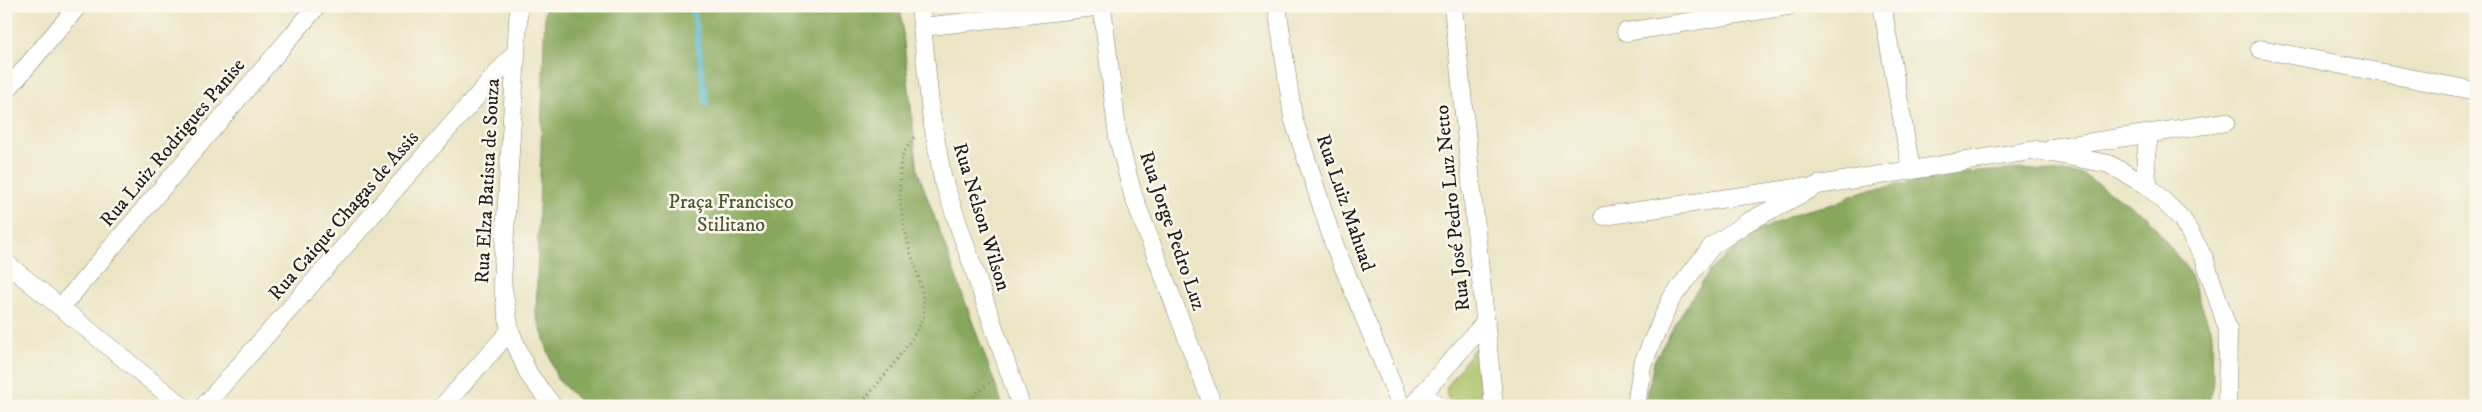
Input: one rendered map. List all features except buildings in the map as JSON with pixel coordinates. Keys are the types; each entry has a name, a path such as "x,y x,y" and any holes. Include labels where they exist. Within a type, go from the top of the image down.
{"street":[{"path":"6,91 78,6"},
{"name":"Rua Luiz Rodrigues Panise","path":"61,307 317,6"},
{"name":"Rua Elza Batista de Souza","path":"519,6 502,282 510,331 530,375 553,406"},
{"name":"Rua Nelson Wilson","path":"920,6 931,114 943,180 1021,406"},
{"path":"923,27 1103,6"},
{"name":"Rua Jorge Pedro Luz","path":"1103,6 1118,138 1133,195 1213,406"},
{"name":"Rua Luiz Mahuad","path":"1277,6 1293,118 1334,244 1401,406"},
{"name":"Rua José Pedro Luz Netto","path":"1454,6 1494,406"},
{"path":"1626,32 1788,6"},
{"path":"1880,8 1911,169"},
{"path":"2260,49 2476,91"},
{"name":"Rua Caique Chagas de Assis","path":"204,406 515,54"},
{"path":"1604,216 2226,122"},
{"path":"2149,187 2145,171 2145,156 2150,134"},
{"path":"2036,150 2110,164 2149,187 2182,219 2204,258 2228,330 2226,406"},
{"path":"1636,406 1642,365 1671,298 1712,246 1746,224 1818,185"},
{"path":"6,263 182,406"},
{"path":"1438,406 1417,400 1486,321"},
{"path":"443,406 510,331"}],"path":[{"path":"859,406 885,375 920,324 924,312 918,274 913,262 899,198 902,156 931,114"},
{"path":"962,406 985,385 1007,370"}],"green space":[{"name":"Praça Francisco Stilitano","path":"545,6 900,6 918,172 1003,406 584,406 557,379 536,314"},
{"path":"2022,169 2082,174 2146,216 2188,270 2212,333 2213,386 2208,406 1645,406 1654,361 1680,316 1709,272 1750,235 1799,212 1833,204 1863,191 1966,173"},
{"path":"1476,346 1482,406 1470,406 1452,402 1447,394 1447,387"}],"waterway":[{"path":"693,6 706,103"}]}
